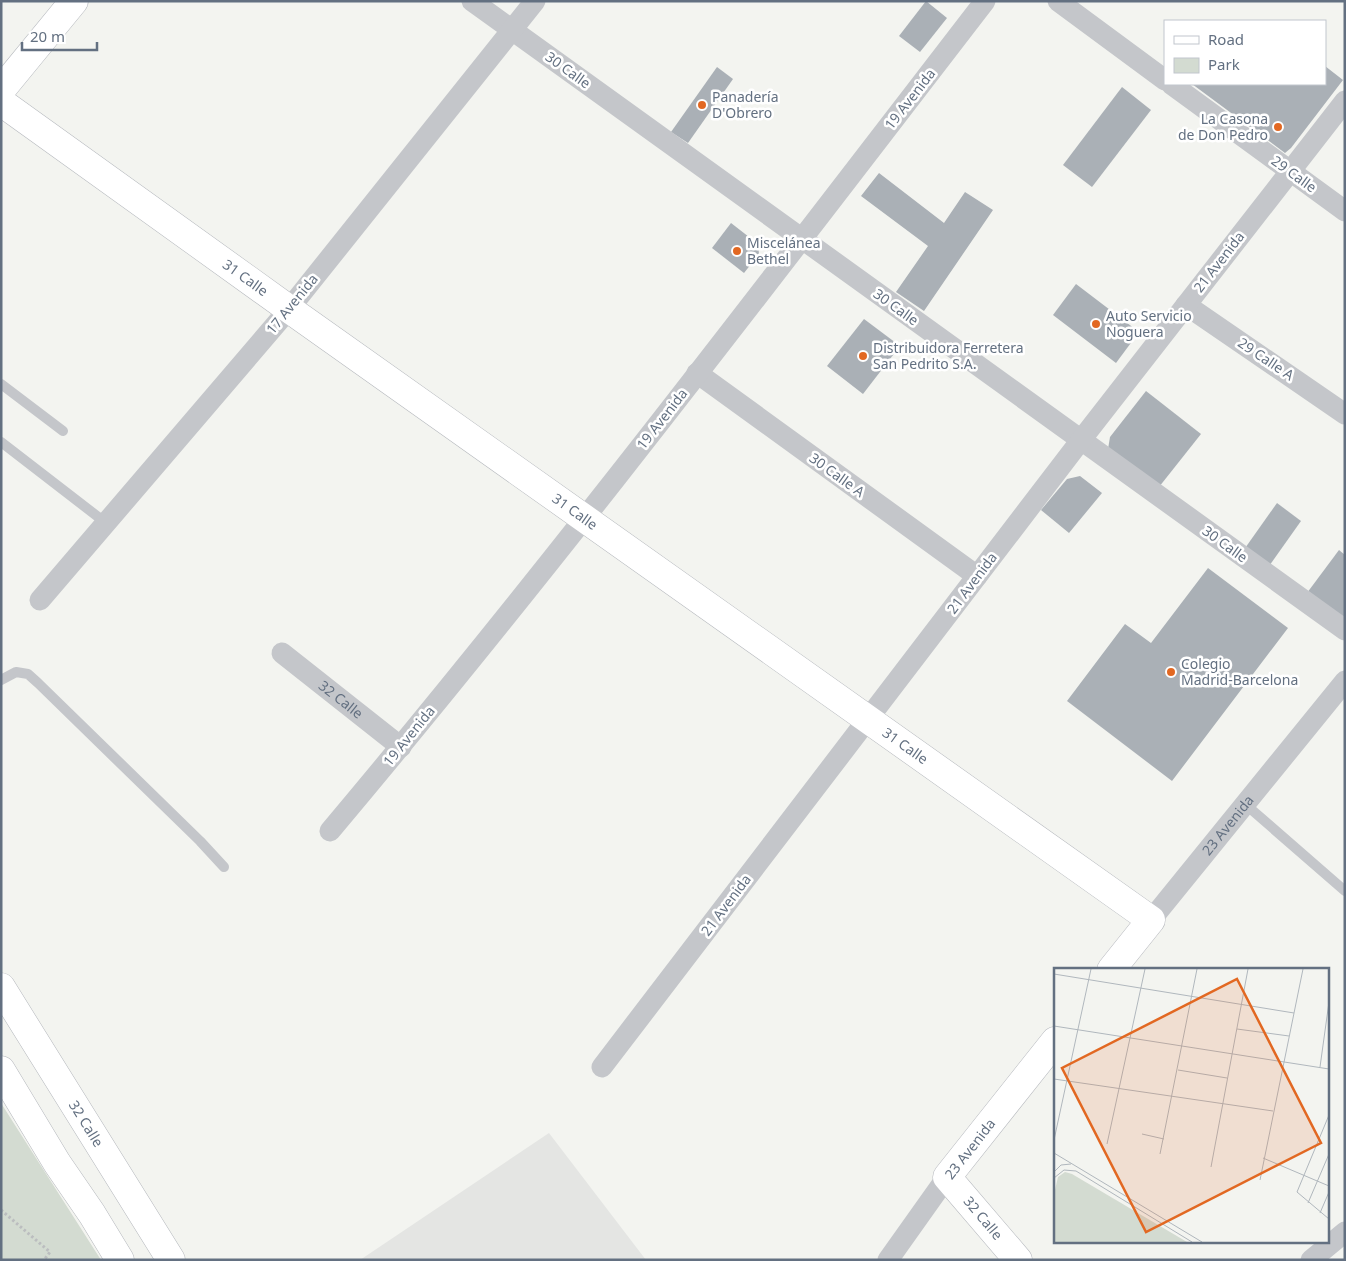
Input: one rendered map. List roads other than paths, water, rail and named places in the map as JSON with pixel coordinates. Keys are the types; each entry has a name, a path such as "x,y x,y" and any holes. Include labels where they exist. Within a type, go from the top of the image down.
{"street":[{"path":"1,90 74,1"},
{"name":"30 Calle","path":"472,1 1345,630"},
{"name":"17 Avenida","path":"40,600 289,309 534,1"},
{"name":"19 Avenida","path":"330,831 401,747 584,518 985,1"},
{"path":"1058,1 1164,79"},
{"name":"29 Calle","path":"1171,85 1345,211"},
{"name":"21 Avenida","path":"602,1067 1081,440 1345,101"},
{"name":"31 Calle","path":"1,102 289,309 1151,920"},
{"name":"29 Calle A","path":"1186,305 1345,414"},
{"name":"30 Calle A","path":"697,373 977,576"},
{"name":"32 Calle","path":"282,653 401,747"},
{"name":"23 Avenida","path":"1113,968 1345,681"},
{"name":"32 Calle","path":"1,987 171,1260"},
{"name":"23 Avenida","path":"888,1260 947,1177 1054,1042"},
{"path":"1,1070 57,1163 92,1214 120,1260"},
{"name":"32 Calle","path":"947,1177 1018,1260"},
{"path":"1311,1260 1345,1232"}],"lane":[{"path":"1,384 63,431"},
{"path":"1,442 106,523"},
{"path":"1,680 16,672 28,674 200,841 224,867"},
{"path":"1245,804 1345,891"}],"place":[{"name":"Panadería D'Obrero","path":"702,105"},
{"name":"La Casona de Don Pedro","path":"1278,127"},
{"name":"Miscelánea Bethel","path":"737,251"},
{"name":"Auto Servicio Noguera","path":"1096,324"},
{"name":"Distribuidora Ferretera San Pedrito S.A.","path":"863,356"},
{"name":"Colegio Madrid-Barcelona","path":"1171,672"}]}
